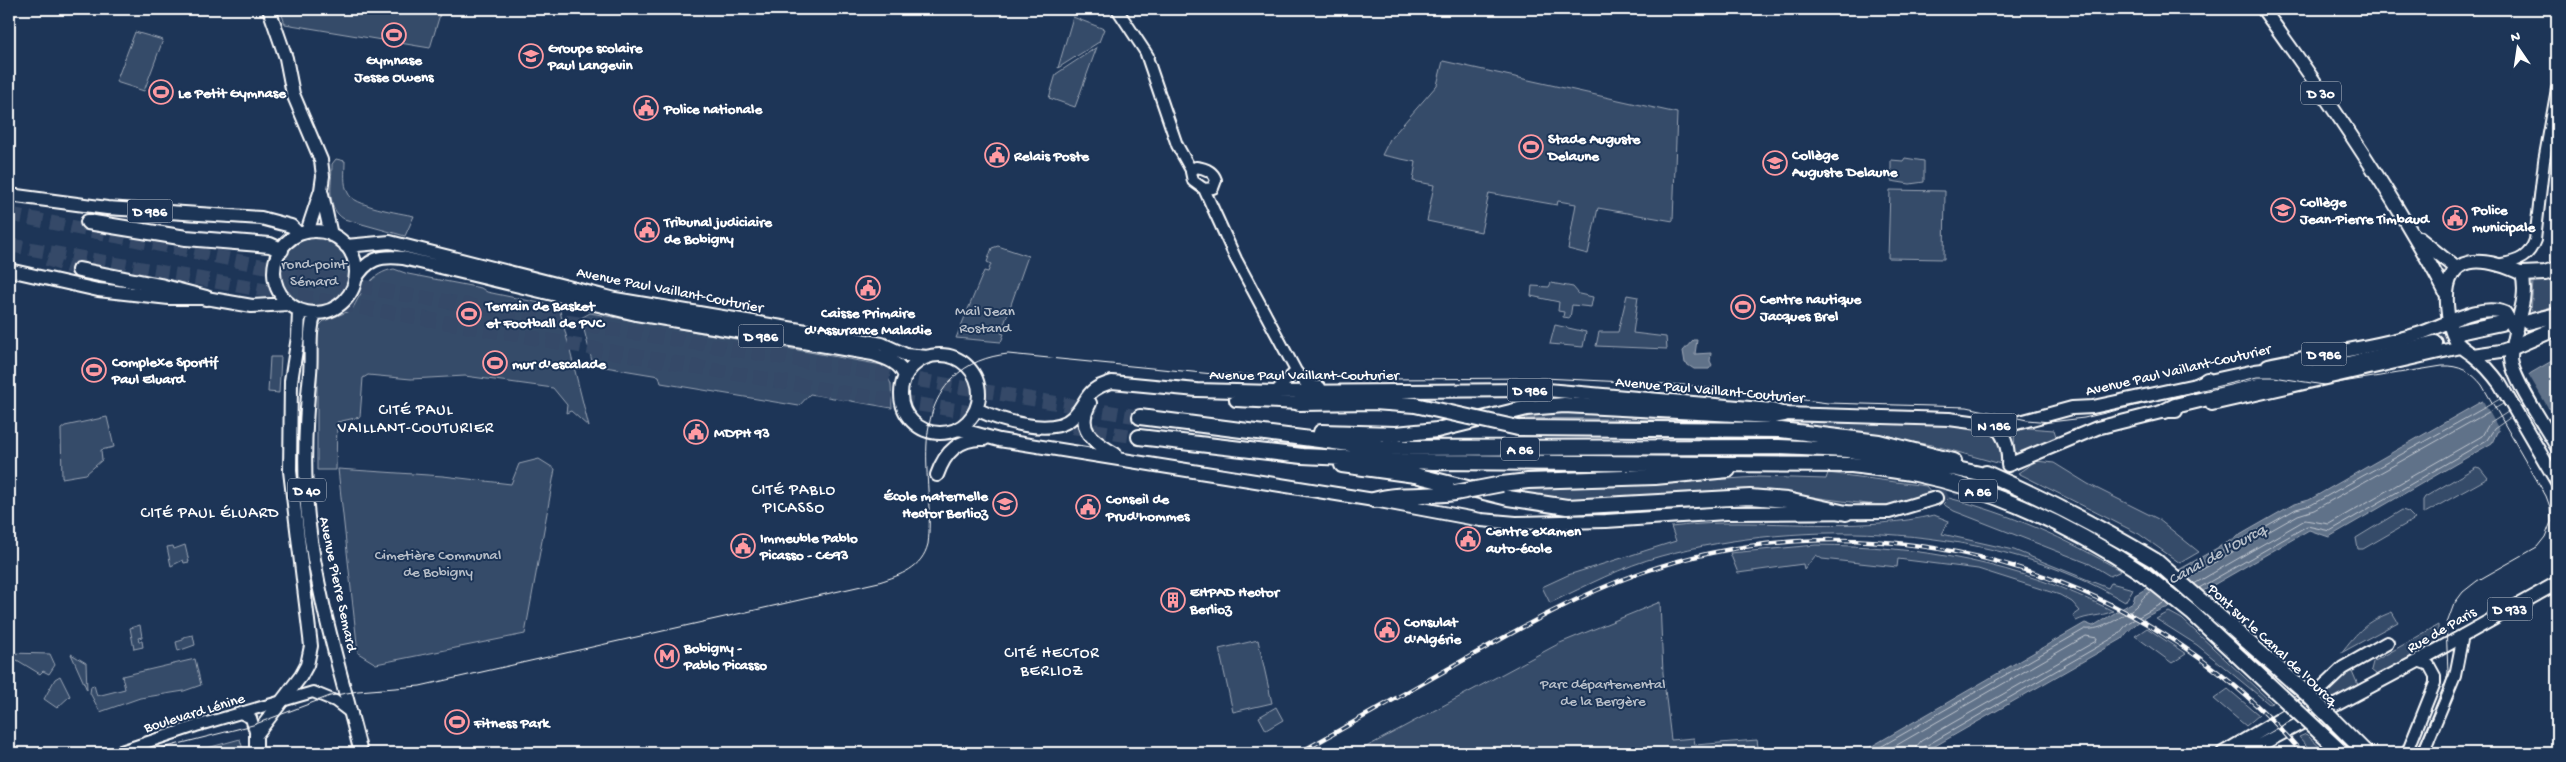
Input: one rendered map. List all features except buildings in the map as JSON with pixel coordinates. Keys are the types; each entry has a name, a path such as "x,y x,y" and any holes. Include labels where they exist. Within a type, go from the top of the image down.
{"highway":[{"path":"88,222 186,238 270,245 281,250"},
{"path":"2522,274 2545,273 2557,269"},
{"path":"80,270 160,286 206,298"},
{"path":"2557,308 2529,319 2557,315"},
{"path":"2461,339 2507,328"},
{"path":"2513,346 2557,328"},
{"path":"2165,411 2175,406 2434,341 2327,363 2255,372 2200,384"},
{"path":"1301,399 1415,405 1518,428 1712,428 1800,432 1879,442 1918,450 1961,463 1994,477"},
{"path":"1269,433 1396,434 1437,430 1527,408 1564,404 1656,411 1773,416 1784,414"},
{"name":"A 86","path":"1140,417 1381,448 1778,447 1848,450 1905,458 1994,477"},
{"name":"A 86","path":"1138,437 1302,456 1443,462 1797,463"},
{"path":"1302,456 1358,468 1415,475 1536,504 1584,506 1750,497 1787,500 1846,513"},
{"path":"1374,500 1394,494 1428,496 1528,481 1655,477 1797,463"},
{"name":"Pont sur le Canal de l'Ourcq","path":"1797,463 1852,465 1917,474 1990,495 2036,513 2093,540 2142,573 2221,639 2342,753"},
{"name":"Pont sur le Canal de l'Ourcq","path":"1994,477 2046,499 2096,524 2156,561 2306,694 2366,753"}],"main road":[{"path":"268,9 286,58 296,101 321,160 323,176 321,190 303,233"},
{"name":"D 30","path":"2263,9 2344,123 2413,233 2446,294"},
{"path":"321,190 332,235"},
{"name":"D 986","path":"9,195 107,208 261,218 291,226 303,233"},
{"path":"9,270 98,290 169,298 206,298 252,306 294,307 315,313 337,307 346,299 355,280 354,261 346,246 332,235 320,232 303,233 289,241 281,250 276,260 276,284 294,307"},
{"name":"D 30","path":"2413,233 2456,268"},
{"name":"Avenue Paul Vaillant-Couturier","path":"346,246 390,242 550,280 615,299 882,344 906,355 928,357 951,356 968,366 978,386 976,409 998,420 1056,426 1072,418 1085,398 1100,386 1112,382 1224,391 1275,392 1301,399 1363,392 1546,390 1772,410 1784,414 1949,419 1994,425 2020,422 2072,408 2093,407 2200,384 2210,378 2234,372 2419,334 2448,320"},
{"name":"Avenue Paul Vaillant-Couturier","path":"355,280 371,261 384,256 403,258 636,314 873,354 894,363 903,370 905,377"},
{"path":"2557,447 2516,375 2511,358 2513,346 2507,328 2520,321 2524,286 2522,274 2502,264 2472,261 2456,268 2449,276 2446,294 2448,320 2473,355 2490,370 2500,384 2557,482"},
{"name":"Avenue Pierre Semard","path":"256,735 303,671 312,646 290,471 289,406 292,367 298,337 294,307"},
{"name":"D 986","path":"2448,320 2498,310 2505,313 2507,328"},
{"name":"Avenue Pierre Semard","path":"315,313 310,332 311,364 305,430 307,507 316,564 352,714"},
{"name":"D 986","path":"2165,411 2178,412 2461,339"},
{"path":"2473,355 2501,351 2513,346"},
{"path":"928,357 916,363 905,377 901,390 906,414 912,421 922,429 936,433 945,433 959,429 967,423 976,409"},
{"path":"1120,458 1090,437 1084,421 1086,410 1090,402 1102,392 1116,389 1135,391 1146,386"},
{"path":"1224,391 1235,400 1301,399"},
{"path":"1994,425 2002,433 2009,450 2008,465 2097,428 2165,411"},
{"path":"959,429 999,440"},
{"path":"937,475 945,457 958,445 975,439 999,440 1120,458 1374,500 1481,520 1544,524 1726,512 1889,512 1936,498"},
{"name":"Rue de Paris","path":"2245,753 2418,661 2557,583"},
{"name":"Rue de Paris","path":"2223,753 2304,705 2343,668 2387,643"},
{"name":"D 40","path":"352,714 361,753"},
{"path":"256,735 256,753"}],"street":[{"path":"1117,9 1154,64 1160,92 1177,145 1194,169 1193,181 1207,189 1212,210 1296,371 1307,385 1311,387 1341,387 1363,392"},
{"path":"2502,264 2522,259 2531,251 2535,240 2544,161 2557,89"},
{"path":"1194,169 1206,169 1215,176 1216,183 1207,189"},
{"path":"2522,259 2522,274"},
{"path":"1275,392 1296,371"},
{"path":"1296,371 1301,399"},
{"path":"2423,753 2456,676 2463,635"},
{"path":"2407,753 2434,689 2432,670 2428,665 2418,661"},
{"name":"Boulevard Lénine","path":"115,753 282,700 314,692 335,701 352,714"},
{"path":"240,713 251,718 256,735"}],"green space":[{"name":"Gymnase Jesse Owens","path":"280,9 429,9 441,11 430,48 285,24"},
{"path":"1073,17 1104,29 1099,42 1058,68"},
{"path":"135,32 163,40 144,91 116,82"},
{"path":"1097,47 1075,107 1049,98 1056,74"},
{"name":"Stade Auguste Delaune","path":"1443,61 1677,113 1673,221 1598,208 1588,254 1568,249 1576,204 1558,201 1557,205 1489,193 1481,232 1427,221 1434,185 1413,181 1416,162 1382,155 1390,139 1437,85"},
{"path":"1905,158 1924,161 1924,182 1910,184 1891,181 1891,160 1903,161"},
{"path":"336,159 345,161 345,186 352,198 367,205 414,216 405,236 344,219 338,214 334,208 331,194 332,164"},
{"path":"1890,190 1945,191 1944,259 1888,258"},
{"name":"rond-point Sémard","path":"314,237 333,243 343,253 349,272 343,291 333,301 314,307 295,301 285,291 279,272 285,253 295,243"},
{"name":"Mail Jean Rostand","path":"998,246 1028,256 1001,333 1004,334 1001,342 956,338 984,271 988,272 991,264 987,262 992,248"},
{"path":"394,269 408,274 481,288 487,292 559,307 589,427 571,411 566,413 567,405 553,388 465,376 411,379 368,375 363,378 360,417 337,422 336,470 317,470 317,328 324,321 352,310 363,290 373,279 379,274"},
{"path":"2557,274 2557,305 2531,313 2533,281"},
{"path":"1551,283 1573,287 1579,294 1593,297 1591,307 1572,305 1570,318 1563,317 1564,312 1558,311 1559,302 1531,296 1532,286 1549,287"},
{"path":"1627,295 1638,297 1633,333 1666,337 1667,349 1596,346 1599,332 1618,332"},
{"path":"590,313 882,365 891,384 892,408 810,394 799,406 661,383 659,376 593,365 581,318"},
{"path":"1555,325 1586,332 1583,347 1550,344"},
{"path":"270,357 281,357 279,393 268,392"},
{"path":"1559,409 1810,422 1973,425 1987,430 1998,437 2003,448 2003,455 2001,464 1932,445 1769,421 1508,418"},
{"path":"107,417 114,447 101,450 102,460 86,474 62,478 61,429 65,426"},
{"path":"2027,428 2054,430 2057,439 2015,456 2014,432"},
{"name":"Cimetière Communal de Bobigny","path":"539,459 555,469 525,634 376,664 358,653 338,469 443,476 511,484 519,464"},
{"path":"2036,461 2054,463 2088,484 2158,519 2199,552 2180,563 2139,534 2018,473"},
{"path":"2476,467 2480,468 2488,478 2423,514 2423,500 2425,497"},
{"path":"1828,473 1926,486 1931,492 1905,502 1882,505 1743,490 1587,501 1531,497 1505,490 1634,485 1758,477 1826,479"},
{"path":"1997,486 2025,497 2129,550 2126,554 2063,518 1996,489"},
{"path":"1949,498 2016,519 2080,548 2121,571 2110,576 2090,564 1954,511 1943,504"},
{"path":"2402,510 2408,512 2415,519 2363,549 2358,549 2356,538"},
{"path":"1934,515 1949,521 1942,534 2014,550 2108,588 2111,583 2133,589 2125,602 2074,576 2018,556 1959,543 1898,535 1837,533 1776,536 1717,544 1661,556 1619,571 1550,603 1542,587 1568,575 1676,541 1671,527 1718,523 1830,525 1882,523"},
{"path":"185,545 189,562 184,563 183,560 171,566 167,547 173,546 174,549"},
{"path":"1816,545 1894,549 1969,560 2041,581 2077,594 2113,611 2076,621 2073,616 2080,611 2072,602 2060,595 1978,569 1898,559 1897,567 1822,559 1816,555 1804,570 1803,564 1738,573 1730,553"},
{"name":"Parc départemental de la Bergère","path":"1660,602 1663,673 1671,740 1694,738 1695,745 1757,740 1759,753 1355,753 1560,643"},
{"path":"2169,612 2182,619 2272,703 2269,704 2197,645 2156,619"},
{"path":"2392,612 2398,622 2341,653 2363,628"},
{"path":"140,625 142,637 138,638 139,641 142,641 143,647 134,649 130,628"},
{"path":"2438,625 2438,641 2377,675 2371,670 2373,662"},
{"path":"2147,628 2186,654 2172,663 2135,636"},
{"path":"193,635 195,645 178,651 176,642 183,640 183,637"},
{"path":"1258,640 1272,703 1233,712 1219,649"},
{"path":"9,653 50,654 55,665 49,674 43,671 40,674 17,660 13,662 9,660"},
{"path":"71,654 86,663 87,690"},
{"path":"195,659 201,685 184,691 140,698 100,712 90,693 91,686 94,685 97,696 125,689 122,676"},
{"path":"2352,671 2358,685 2331,702 2320,691"},
{"path":"60,676 70,696 57,708 44,699 55,679"},
{"path":"2228,689 2259,715 2246,726 2214,699"},
{"path":"1276,707 1283,720 1266,730 1259,717"},
{"path":"2306,734 2326,753 2313,753 2299,737"},
{"path":"240,739 244,753 189,753"}],"water":[{"path":"1693,340 1697,340 1695,354 1711,353 1710,361 1712,365 1709,369 1694,369 1685,363 1683,351"},
{"name":"Canal de l'Ourcq","path":"2557,358 2557,406 2552,409 2538,405 2497,432 2492,443 2329,537 2309,530 2177,606 2169,607 2146,617 2122,639 1923,753 1860,753 2085,623 2093,626 2133,602 2135,595 2294,504 2309,500 2521,381"}],"pier":[{"path":"2527,372 2550,411 2538,408 2501,433 2482,399 2520,379"}],"tunnel":[{"path":"9,214 395,293 1140,417"},
{"path":"9,245 850,394 988,415"},
{"path":"47,259 79,270"},
{"path":"2435,343 2463,337"},
{"path":"1052,424 1139,437"},
{"path":"1936,498 2008,465"}],"tram line":[{"path":"143,753 253,725 330,696 358,691 420,686 879,582 903,573 916,565 928,544 928,435 932,415 940,396 953,378 965,368 993,356 1008,354 1213,374 1384,379 1544,378 1686,385 1828,403 1967,407 2027,420 2050,422 2084,418 2257,377 2274,377 2324,385 2442,366 2459,368 2474,376 2482,385 2546,496 2550,507 2551,522 2545,537 2537,547 2477,581 2463,592 2454,604 2446,626 2448,672 2445,688 2417,753"}],"railway":[{"path":"1299,753 1523,627 1569,603 1616,582 1640,573 1729,550 1819,540 1910,545 1999,562 2084,592 2164,634 2237,688 2302,753"}],"place":[{"name":"Gymnase Jesse Owens","path":"394,35"},
{"name":"Groupe scolaire Paul Langevin","path":"531,56"},
{"name":"Le Petit Gymnase","path":"161,92"},
{"name":"Police nationale","path":"646,108"},
{"name":"Stade Auguste Delaune","path":"1531,147"},
{"name":"Relais Poste","path":"997,155"},
{"name":"Collège Auguste Delaune","path":"1775,163"},
{"name":"Collège Jean-Pierre Timbaud","path":"2283,210"},
{"name":"Police municipale","path":"2455,218"},
{"name":"Tribunal judiciaire de Bobigny","path":"647,230"},
{"name":"Caisse Primaire d'Assurance Maladie","path":"868,288"},
{"name":"Centre nautique Jacques Brel","path":"1743,307"},
{"name":"Terrain de Basket et Football de PVC","path":"469,314"},
{"name":"mur d'escalade","path":"495,363"},
{"name":"Complexe Sportif Paul Eluard","path":"94,370"},
{"name":"MDPH 93","path":"696,432"},
{"name":"École maternelle Hector Berlioz","path":"1005,504"},
{"name":"Conseil de Prud'hommes","path":"1088,507"},
{"name":"Centre examen auto-école","path":"1468,539"},
{"name":"Immeuble Pablo Picasso - CG93","path":"743,546"},
{"name":"EHPAD Hector Berlioz","path":"1173,600"},
{"name":"Consulat d'Algérie","path":"1387,630"},
{"name":"Bobigny - Pablo Picasso","path":"667,656"},
{"name":"Fitness Park","path":"457,722"}],"district":[{"name":"CITÉ PAUL VAILLANT-COUTURIER","path":"416,417"},
{"name":"CITÉ PABLO PICASSO","path":"794,497"},
{"name":"CITÉ PAUL ÉLUARD","path":"210,511"},
{"name":"CITÉ HECTOR BERLIOZ","path":"1052,660"}]}
